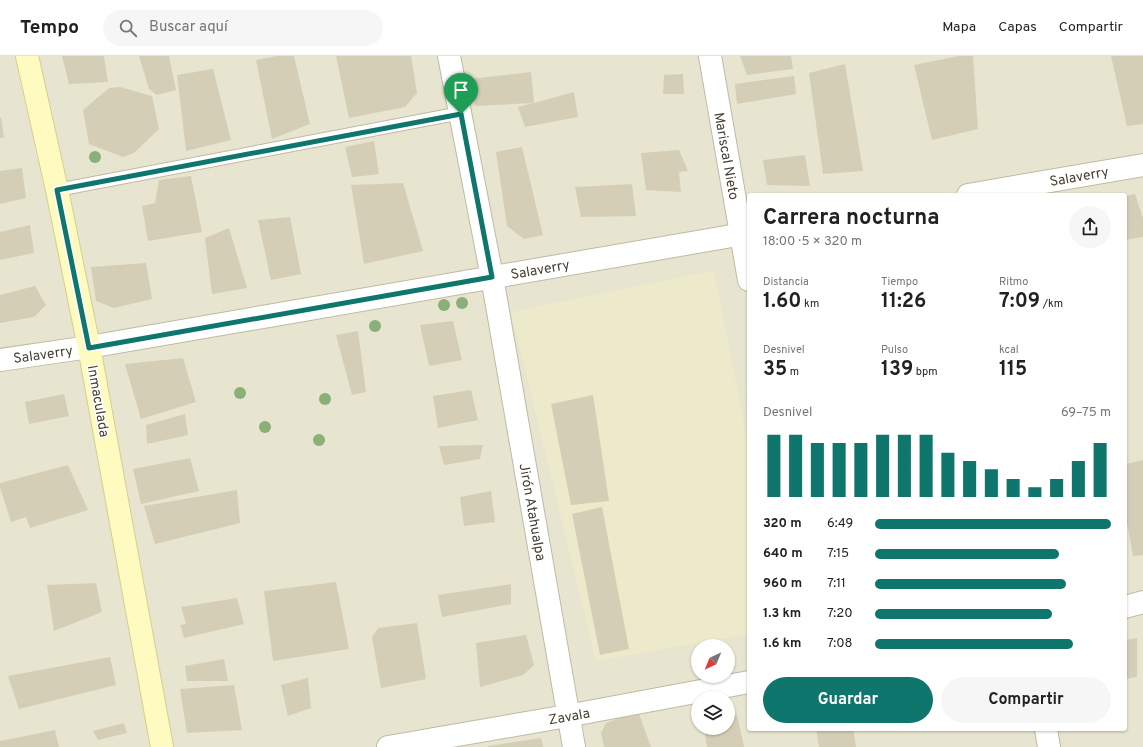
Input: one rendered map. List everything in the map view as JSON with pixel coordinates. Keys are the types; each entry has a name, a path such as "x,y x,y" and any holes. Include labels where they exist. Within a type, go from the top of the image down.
{"street":[{"name":"Inmaculada","path":"27,56 57,190 89,348 162,747"},
{"name":"Jirón Atahualpa","path":"449,56 492,277 567,716 574,747"},
{"name":"Mariscal Nieto","path":"710,56 745,234 747,257"},
{"name":"Salaverry","path":"980,193 1143,165"},
{"name":"Salaverry","path":"0,360 89,348 745,234"},
{"path":"1127,606 1143,602"},
{"name":"Zavala","path":"388,747 567,716 747,682"},
{"path":"1046,731 1049,747"}],"lane":[{"path":"57,190 461,114"}],"shaded area":[{"path":"0,56 1143,56 1143,747 0,747"},
{"path":"714,270 747,439 747,634 721,639 691,639 691,644 596,661 511,312"}],"building":[{"path":"62,56 104,56 108,82 69,84"},
{"path":"139,56 169,56 176,90 157,95 149,89"},
{"path":"277,56 294,56 310,124 272,139 256,60"},
{"path":"336,56 411,56 417,93 405,107 349,118"},
{"path":"740,56 791,56 793,69 747,75"},
{"path":"959,56 973,56 978,129 932,140 914,65"},
{"path":"1111,56 1143,56 1143,124 1127,126"},
{"path":"845,64 863,171 823,174 809,73"},
{"path":"213,69 231,140 186,151 177,75"},
{"path":"531,72 534,103 574,92 578,117 525,127 518,107 533,103 475,106 470,79"},
{"path":"683,74 684,94 663,94 664,75"},
{"path":"794,76 796,94 737,104 735,84"},
{"path":"120,87 152,96 159,129 134,153 123,157 89,144 83,110 109,88"},
{"path":"1,117 4,137 0,138 0,118"},
{"path":"374,141 379,174 352,177 345,147"},
{"path":"522,147 543,235 524,239 507,226 496,152"},
{"path":"679,150 688,171 679,172 681,192 646,190 641,153"},
{"path":"805,155 810,186 767,185 763,160"},
{"path":"22,168 26,198 0,204 0,171"},
{"path":"191,176 202,232 148,241 142,206 155,203 159,180"},
{"path":"403,183 423,251 364,264 351,185"},
{"path":"632,184 636,216 581,217 575,187"},
{"path":"1135,194 1143,218 1143,237 1127,240 1127,196"},
{"path":"290,217 301,274 271,280 258,220"},
{"path":"30,225 34,253 0,260 0,232"},
{"path":"229,228 247,288 212,294 205,238"},
{"path":"146,263 152,299 114,308 96,301 91,267"},
{"path":"35,286 46,305 34,317 0,323 0,295"},
{"path":"453,321 462,360 429,366 420,325"},
{"path":"358,331 366,392 352,395 336,335"},
{"path":"183,358 196,402 141,419 125,364"},
{"path":"471,390 478,420 438,428 433,396"},
{"path":"64,394 69,416 29,424 25,402"},
{"path":"593,395 609,501 571,505 551,404"},
{"path":"185,414 188,435 147,444 146,425"},
{"path":"483,445 480,459 444,465 439,446"},
{"path":"190,458 199,491 141,504 133,469"},
{"path":"1143,460 1143,555 1133,556 1127,523 1127,464"},
{"path":"68,465 88,510 30,528 26,517 11,522 0,483"},
{"path":"237,490 240,523 155,544 144,506"},
{"path":"491,491 495,522 464,526 460,497"},
{"path":"602,507 629,649 600,655 572,514"},
{"path":"336,582 349,649 273,661 264,591"},
{"path":"96,583 102,612 54,631 47,585"},
{"path":"511,584 511,604 442,617 438,595"},
{"path":"237,598 244,624 184,638 180,625 186,624 181,607"},
{"path":"417,623 426,679 381,688 372,637 378,628"},
{"path":"526,635 534,665 523,675 480,687 476,643"},
{"path":"1137,638 1137,677 1127,679 1127,640"},
{"path":"110,657 116,685 19,709 8,676"},
{"path":"224,659 228,681 187,681 185,666"},
{"path":"308,678 311,708 288,716 281,685"},
{"path":"234,685 242,730 187,733 180,689"},
{"path":"638,711 651,747 604,747 601,733 606,723"},
{"path":"735,715 737,715 744,747 707,747 705,735 735,735"},
{"path":"124,723 127,733 98,740 93,731"},
{"path":"55,730 59,747 0,747 0,741"},
{"path":"816,731 853,731 856,747 819,747"},
{"path":"541,738 543,747 488,747 488,746"}],"route":[{"path":"461,114 492,277 89,348 57,190 461,114"}]}
